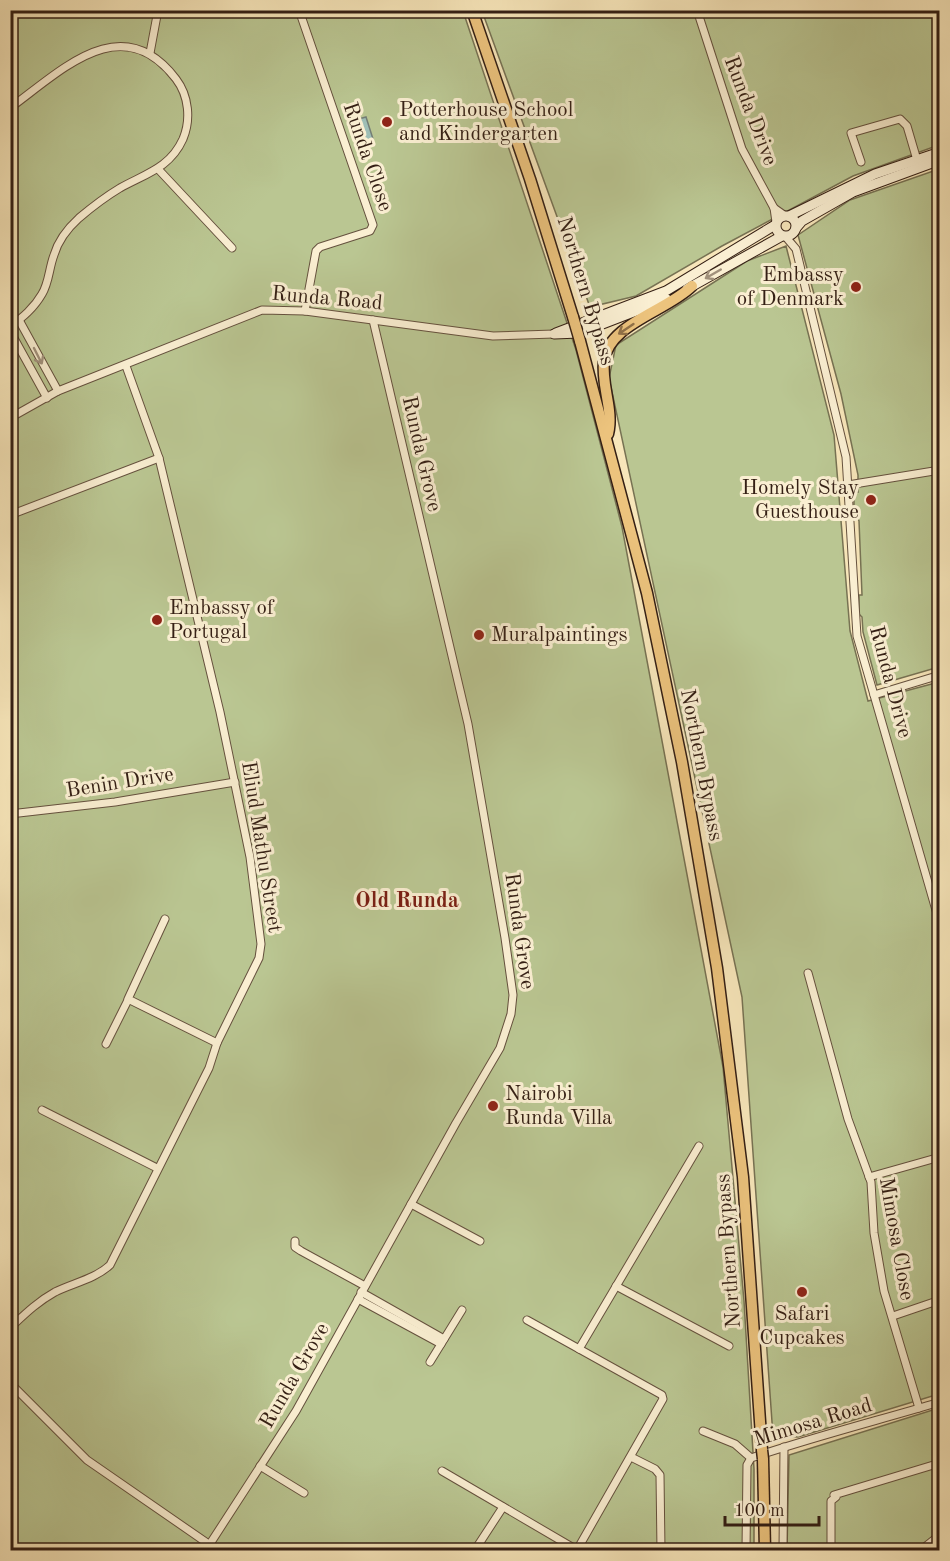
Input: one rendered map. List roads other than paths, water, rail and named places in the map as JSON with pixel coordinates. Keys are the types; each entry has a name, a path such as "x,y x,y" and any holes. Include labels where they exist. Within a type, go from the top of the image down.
{"main road":[{"name":"Northern Bypass","path":"472,10 530,179 580,341 626,508 667,687 717,968 741,1154 762,1455 765,1551"},
{"path":"607,439 610,416 604,360 611,339 626,328 678,300 692,286"}],"street":[{"path":"150,53 158,10"},
{"name":"Runda Drive","path":"697,10 742,149 781,219 777,232 789,233"},
{"name":"Runda Close","path":"300,13 373,225 370,231 320,247 316,251 305,310"},
{"path":"10,108 93,51 120,45 150,53 164,64 179,83 186,102 188,121 179,147 159,170 103,199 65,233 54,254 43,294 10,329 47,398"},
{"path":"861,162 850,133 900,119 907,126 917,160"},
{"name":"Runda Road","path":"554,334 666,291 781,219 858,181 939,152"},
{"name":"Runda Road","path":"10,417 58,392 262,310 305,310 493,336 579,333 668,299 789,233 802,221 853,192 939,160"},
{"path":"159,170 232,248"},
{"name":"Runda Drive","path":"781,219 794,219 789,233 794,244 841,431 848,485 857,636 939,924"},
{"path":"19,320 58,392"},
{"name":"Runda Grove","path":"208,1548 296,1411 500,1048 511,1014 513,995 468,724 373,320"},
{"name":"Eliud Mathu Street","path":"10,1328 35,1305 55,1292 103,1272 110,1265 209,1068 217,1043 259,958 261,944 250,857 235,782 159,458 126,366"},
{"path":"10,515 159,458"},
{"path":"848,485 939,470"},
{"path":"874,694 939,675"},
{"name":"Benin Drive","path":"11,814 115,802 235,782"},
{"path":"10,802 11,814"},
{"path":"106,1044 165,919"},
{"name":"Mimosa Close","path":"808,973 848,1119 869,1177 876,1245 884,1292 919,1408"},
{"path":"128,1000 217,1043"},
{"path":"42,1110 157,1168"},
{"path":"579,1349 699,1146"},
{"path":"869,1177 939,1157"},
{"path":"411,1203 480,1241"},
{"path":"295,1241 295,1246 301,1251 361,1292 443,1341"},
{"path":"616,1286 729,1346"},
{"path":"893,1316 939,1300"},
{"path":"430,1362 462,1311"},
{"path":"442,1471 577,1551 663,1399 662,1395 528,1320"},
{"path":"10,1383 87,1460 208,1548"},
{"name":"Mimosa Road","path":"746,1551 747,1465 751,1458 843,1427 939,1402"},
{"path":"703,1431 735,1444 751,1458"},
{"path":"783,1551 784,1447"},
{"path":"631,1456 660,1475 661,1551"},
{"path":"831,1551 831,1501 836,1497 834,1495 939,1463"},
{"path":"260,1466 304,1493"},
{"path":"475,1551 503,1507"},
{"path":"921,1551 939,1535"}],"water":[{"path":"366,117 373,139 362,142 355,120"}],"place":[{"name":"Potterhouse School and Kindergarten","path":"387,122"},
{"name":"Embassy of Denmark","path":"856,287"},
{"name":"Homely Stay Guesthouse","path":"871,500"},
{"name":"Embassy of Portugal","path":"157,620"},
{"name":"Muralpaintings","path":"479,635"},
{"name":"Nairobi Runda Villa","path":"493,1106"},
{"name":"Safari Cupcakes","path":"802,1292"}],"district":[{"name":"Old Runda","path":"407,901"}]}
